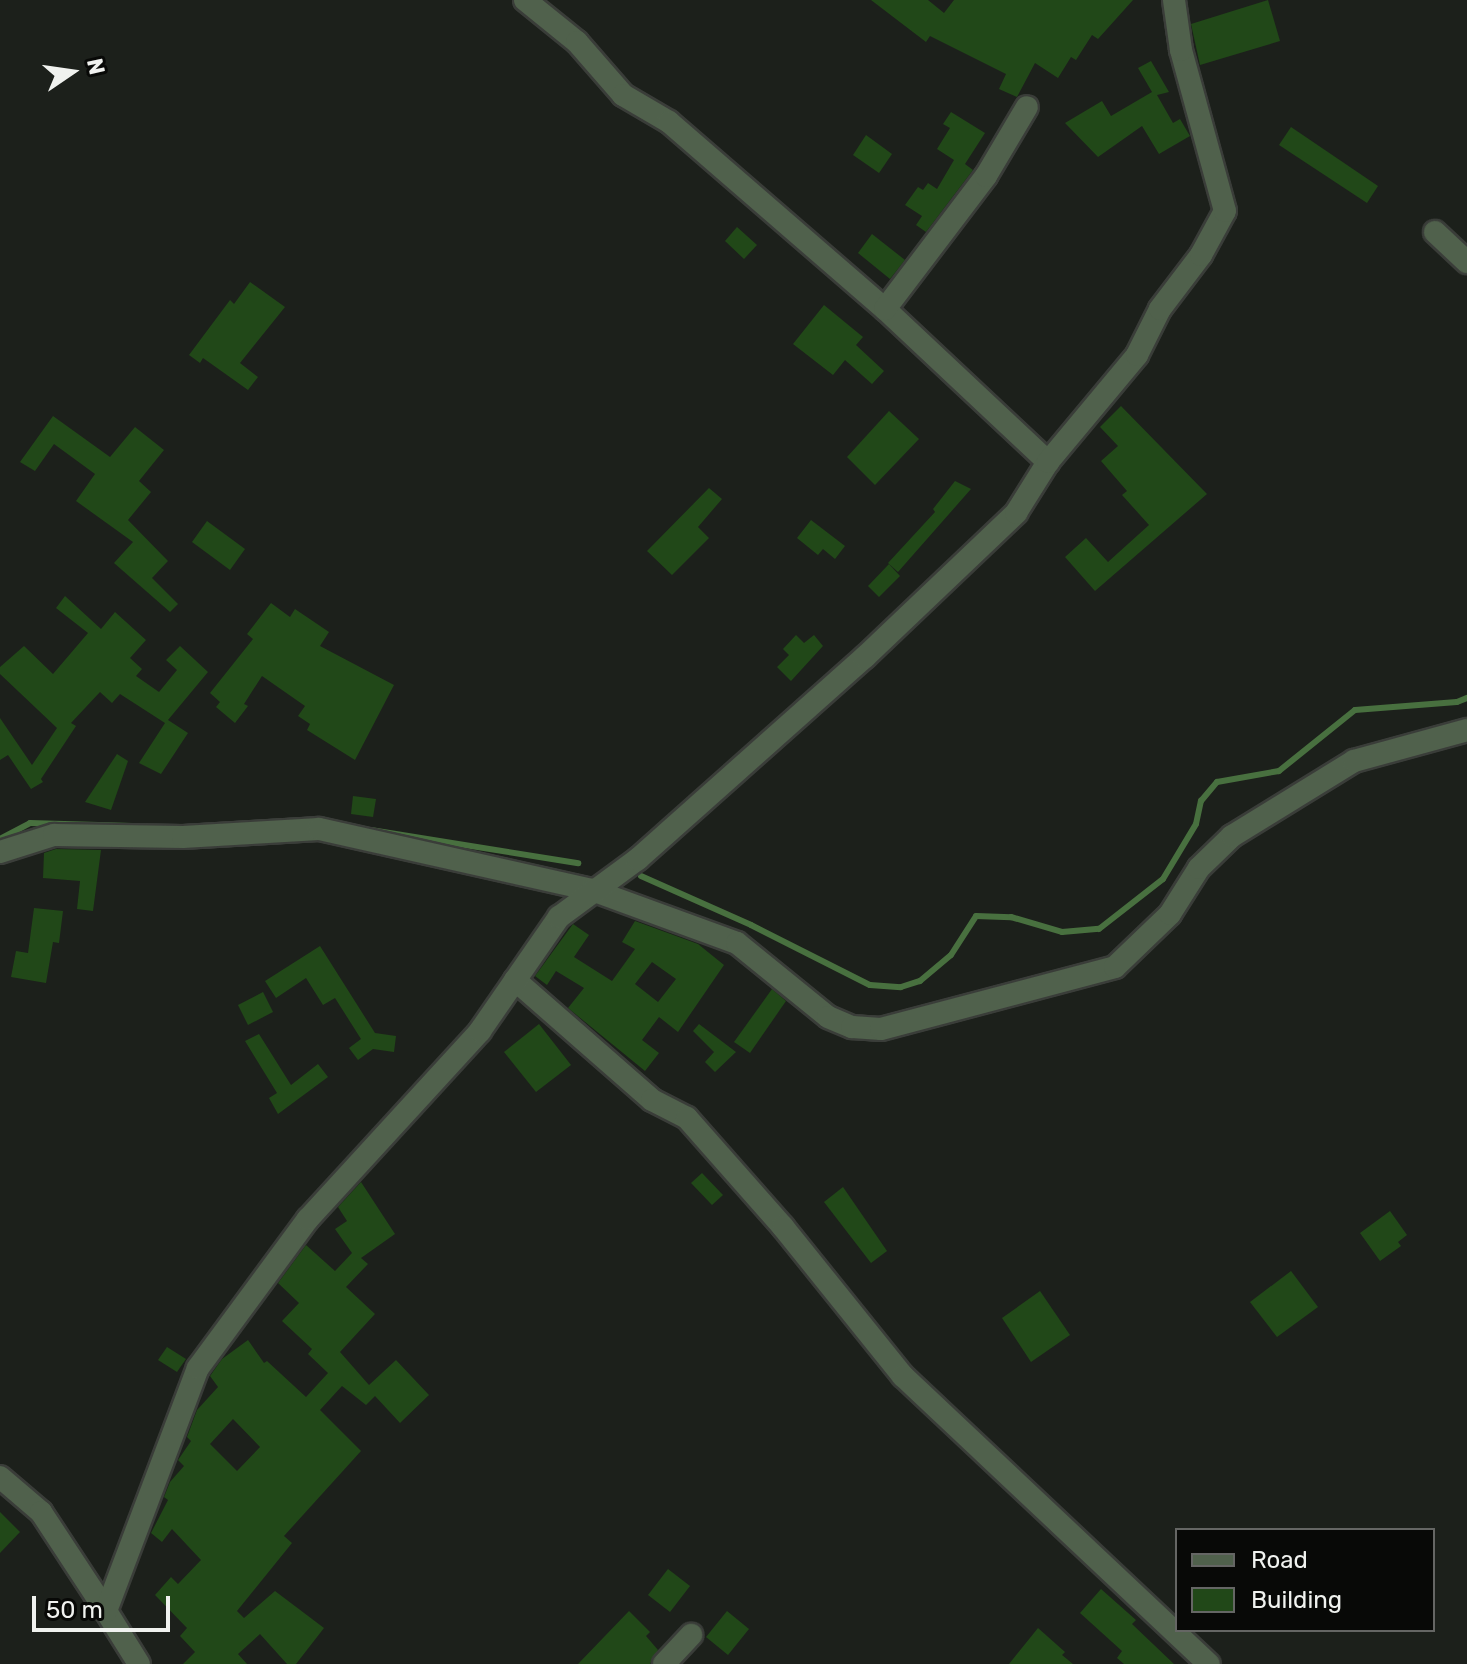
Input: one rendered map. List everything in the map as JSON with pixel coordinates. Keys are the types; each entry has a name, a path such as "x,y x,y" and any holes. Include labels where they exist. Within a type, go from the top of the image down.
{"street":[{"path":"525,0 577,42 623,95 669,122 885,309 1048,462"},
{"path":"106,1611 198,1368 308,1219 480,1031 559,917 638,859 865,657 1016,513 1048,462 1137,355 1160,309 1201,255 1225,211 1181,50 1174,0"},
{"path":"885,309 986,176 1027,107"},
{"path":"1435,232 1467,262"},
{"path":"0,852 54,835 183,837 319,829 592,890 737,943 828,1017 852,1027 881,1029 1115,967 1170,914 1199,868 1232,836 1354,761 1467,730"},
{"path":"515,980 652,1100 687,1118 783,1227 903,1376 1209,1664"},
{"path":"0,1477 41,1512 139,1664"},
{"path":"664,1664 691,1635"}],"building":[{"path":"871,0 928,0 944,13 954,0 1133,0 1098,39 1092,35 1076,60 1071,57 1058,78 1035,63 1017,97 999,89 1006,74 930,36 926,42"},
{"path":"1268,0 1280,41 1200,65 1191,24"},
{"path":"1151,61 1169,92 1157,95 1173,123 1180,119 1190,136 1159,154 1142,126 1098,157 1065,123 1102,101 1111,116 1152,92 1138,68"},
{"path":"951,112 985,133 965,164 973,170 926,232 916,225 922,216 905,205 918,187 923,190 928,183 937,189 954,160 937,149 950,128 943,124"},
{"path":"1291,127 1378,186 1367,203 1279,145"},
{"path":"866,135 892,154 879,173 853,155"},
{"path":"737,227 757,245 744,259 725,241"},
{"path":"872,234 905,260 890,279 858,253"},
{"path":"250,282 285,307 240,363 258,377 248,390 203,358 200,363 189,355 230,300 234,304"},
{"path":"824,305 863,337 856,345 884,371 872,384 845,360 833,375 793,344"},
{"path":"1121,406 1207,494 1095,591 1065,557 1086,538 1108,562 1149,525 1122,495 1127,491 1101,461 1118,446 1100,427"},
{"path":"889,411 919,439 875,485 847,457"},
{"path":"53,416 110,457 135,427 164,450 139,481 151,492 128,520 168,561 152,578 178,604 170,612 114,563 133,542 76,501 95,474 54,444 35,471 20,462"},
{"path":"955,481 971,489 898,572 888,563 935,512 933,509"},
{"path":"709,488 722,499 698,527 709,538 672,575 647,551"},
{"path":"811,520 845,546 835,559 823,549 818,555 797,538"},
{"path":"207,521 245,549 230,570 192,542"},
{"path":"889,564 900,576 879,597 868,586"},
{"path":"65,596 101,629 115,612 146,640 130,658 142,669 136,676 159,692 177,670 166,660 180,646 208,672 168,720 188,733 161,774 139,763 165,723 120,694 112,703 100,692 71,723 76,726 41,779 43,782 31,789 8,755 0,760 0,718 32,765 57,728 0,674 0,667 24,646 53,674 88,633 56,608"},
{"path":"271,603 290,617 295,609 329,632 320,646 394,685 355,760 307,730 310,724 298,716 305,706 262,676 244,704 248,706 235,723 216,707 220,702 210,693 253,639 247,634"},
{"path":"796,635 804,643 814,635 823,646 791,681 777,667 789,655 783,649"},
{"path":"117,754 128,761 111,810 85,802"},
{"path":"353,796 376,799 373,817 351,814"},
{"path":"56,849 101,850 93,911 77,909 80,881 43,878 44,853"},
{"path":"34,908 63,911 59,943 53,942 46,983 11,977 16,951 28,953"},
{"path":"635,921 698,944 724,965 678,1032 659,1017 642,1040 659,1053 645,1071 568,1008 584,988 556,971 547,985 535,976 573,924 589,935 574,957 612,981 635,949 622,942","holes":["652,962 676,979 658,1002 635,984"]},
{"path":"320,946 375,1033 396,1036 394,1052 373,1049 358,1060 349,1048 361,1039 335,998 323,1005 306,978 276,998 265,981"},
{"path":"772,989 786,1001 750,1053 734,1042"},
{"path":"263,992 273,1012 248,1025 238,1005"},
{"path":"539,1024 571,1065 536,1092 504,1052"},
{"path":"699,1024 736,1052 715,1072 705,1062 714,1052 693,1031"},
{"path":"259,1034 291,1085 318,1064 328,1077 278,1114 269,1098 277,1093 245,1041"},
{"path":"702,1173 723,1195 712,1205 691,1183"},
{"path":"361,1182 395,1234 361,1258 368,1264 346,1287 375,1314 340,1352 369,1385 396,1360 429,1395 400,1423 375,1396 366,1405 342,1386 320,1410 361,1451 284,1536 292,1543 237,1611 244,1618 275,1591 324,1628 296,1664 287,1664 260,1634 238,1654 247,1664 183,1664 195,1652 180,1636 187,1628 155,1595 171,1577 178,1584 201,1560 172,1529 162,1542 151,1533 168,1500 164,1497 170,1482 184,1466 178,1460 191,1441 187,1437 197,1410 218,1387 210,1376 222,1359 248,1340 264,1363 267,1361 306,1397 328,1373 308,1354 312,1349 282,1321 299,1303 278,1283 306,1245 335,1271 352,1253 335,1229 347,1221 338,1207","holes":["233,1419 260,1447 237,1471 210,1444"]},
{"path":"843,1187 887,1251 871,1263 824,1202"},
{"path":"1390,1211 1407,1235 1398,1242 1401,1246 1380,1261 1360,1233"},
{"path":"1291,1271 1318,1307 1277,1337 1250,1302"},
{"path":"1040,1291 1070,1335 1031,1362 1002,1318"},
{"path":"167,1347 186,1359 177,1372 158,1360"},
{"path":"0,1512 20,1532 0,1553"},
{"path":"668,1569 690,1586 670,1612 648,1595"},
{"path":"1101,1589 1136,1620 1132,1624 1174,1664 1124,1664 1117,1658 1122,1651 1080,1613"},
{"path":"629,1611 650,1632 646,1636 658,1650 650,1664 578,1664"},
{"path":"727,1611 749,1629 728,1655 706,1637"},
{"path":"1038,1628 1065,1652 1062,1655 1073,1664 1009,1664"}],"waterway":[{"path":"641,876 751,925 870,985 901,987 920,981 951,955 976,916 1011,917 1062,932 1099,929 1163,879 1196,824 1201,801 1217,782 1279,771 1355,710 1457,702 1467,698"},
{"path":"0,839 30,823 133,826"},
{"path":"371,830 578,863"}]}
